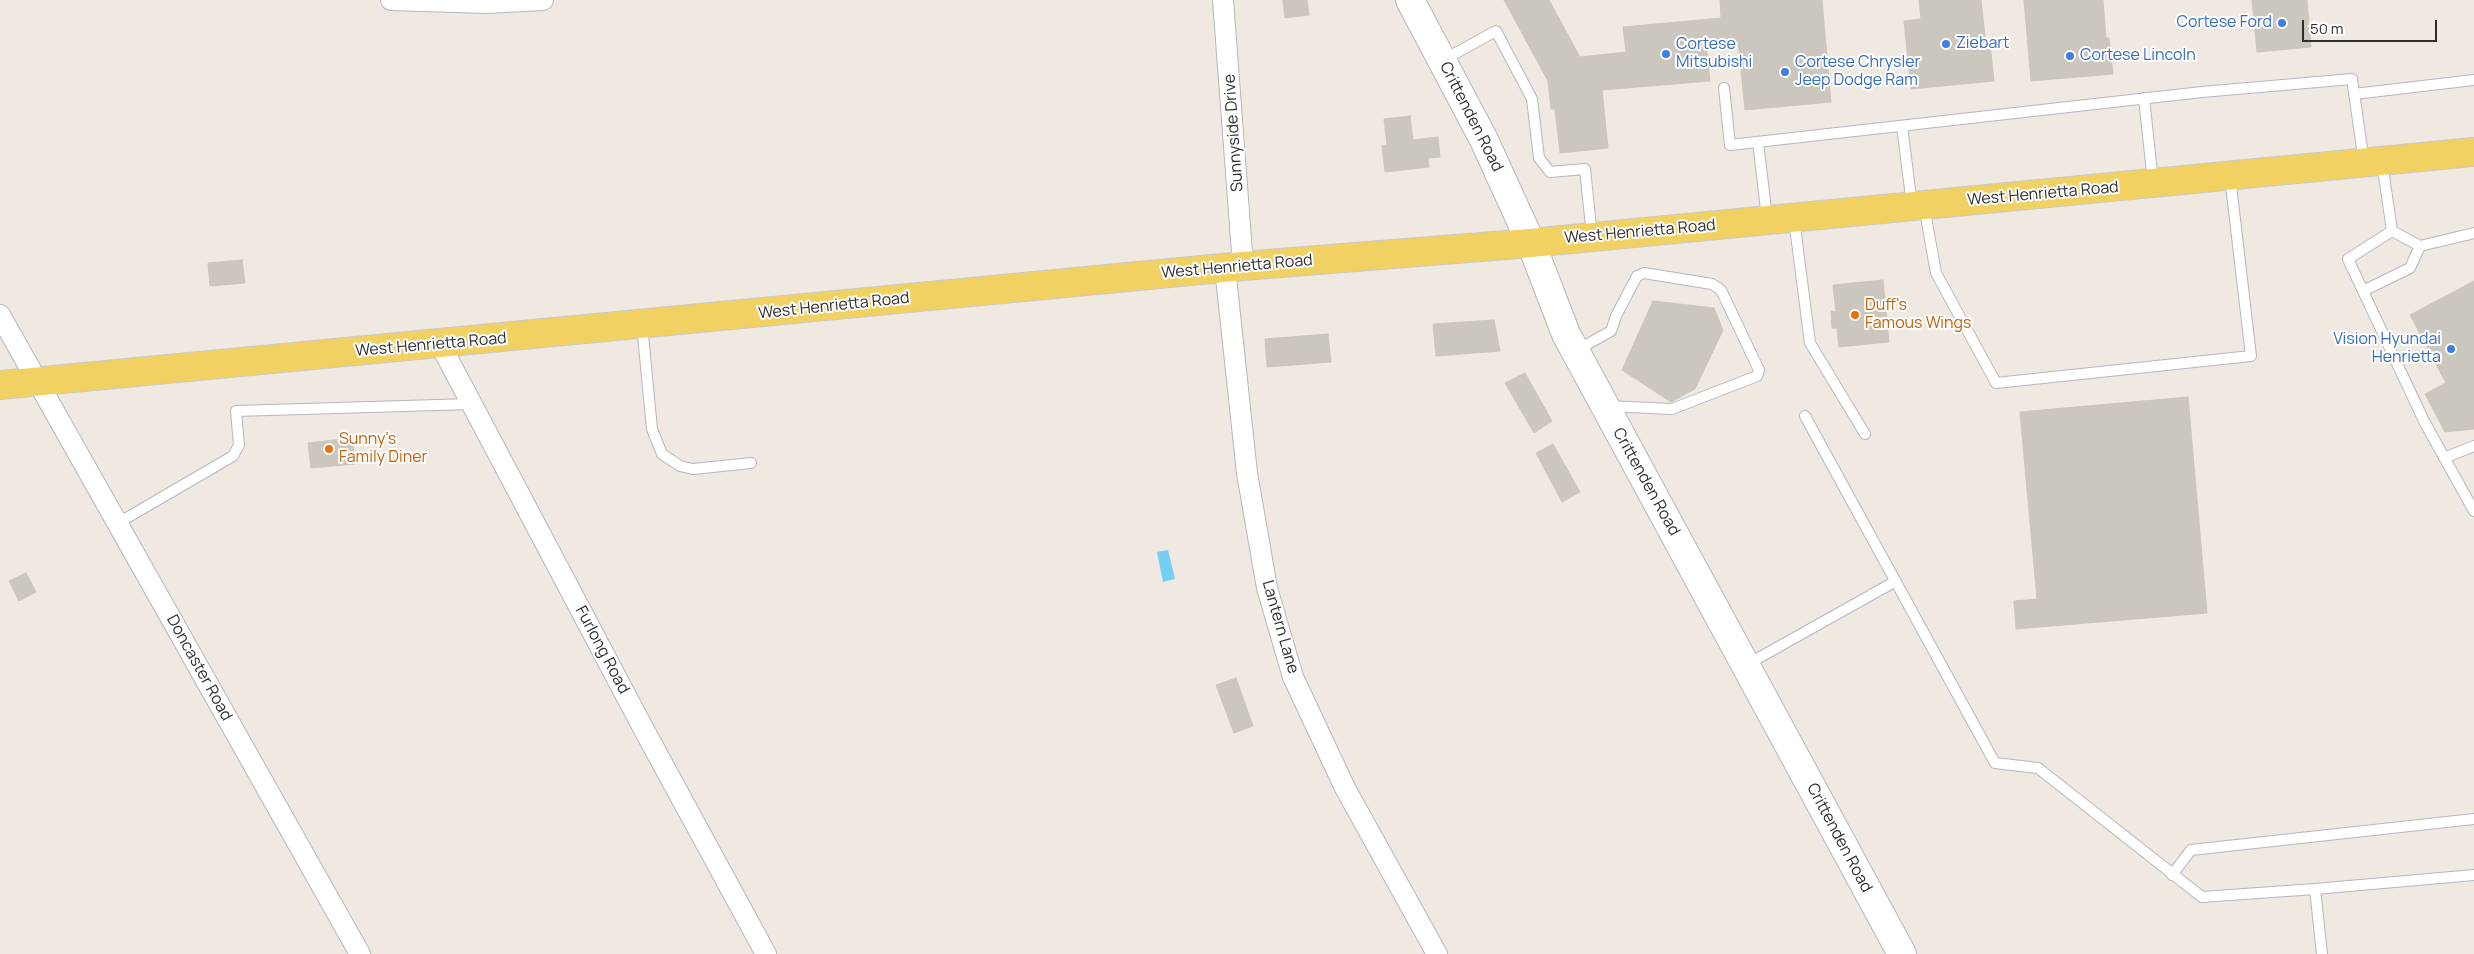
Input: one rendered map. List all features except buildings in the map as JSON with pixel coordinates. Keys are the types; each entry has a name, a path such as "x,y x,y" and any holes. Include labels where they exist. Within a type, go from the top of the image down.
{"main road":[{"name":"West Henrietta Road","path":"0,385 1234,267 1531,243 2474,152"}],"street":[{"path":"391,0 478,4 543,0"},
{"name":"Sunnyside Drive","path":"1223,0 1234,267"},
{"name":"Crittenden Road","path":"1410,0 1484,140 1531,243 1566,334 1902,954"},
{"name":"Lantern Lane","path":"1234,267 1248,473 1267,588 1293,676 1345,788 1437,954"},
{"path":"0,315 38,381"},
{"name":"Furlong Road","path":"440,344 766,954"},
{"name":"Doncaster Road","path":"38,381 360,954"}],"lane":[{"path":"1442,60 1496,31 1532,99 1539,158 1550,172 1584,170 1593,237"},
{"path":"1724,88 1730,145 2144,98 2352,79 2354,94 2392,231 2420,246 2474,233"},
{"path":"2354,94 2474,80"},
{"path":"2144,98 2153,183"},
{"path":"1902,126 1918,206 1936,273 1996,383 2251,356 2230,176"},
{"path":"1758,142 1781,219 1810,343 1865,434"},
{"path":"2392,231 2348,259 2365,290 2424,423 2474,511"},
{"path":"2365,290 2410,268 2420,246"},
{"path":"1576,351 1611,331 1616,316 1637,276 1644,273 1712,284 1721,290 1759,370 1756,376 1672,409 1604,406"},
{"path":"642,325 652,429 662,454 680,466 693,469 751,464"},
{"path":"118,524 233,456 239,445 236,411 471,404"},
{"path":"1805,416 1995,763 2038,768 2202,897 2474,875"},
{"path":"2444,458 2474,446"},
{"path":"1745,665 1896,582"},
{"path":"2172,875 2191,850 2474,819"},
{"path":"2315,889 2322,954"}],"water":[{"path":"1168,550 1175,579 1163,582 1157,552"}],"place":[{"name":"Cortese Ford","path":"2282,23"},
{"name":"Ziebart","path":"1946,44"},
{"name":"Cortese Mitsubishi","path":"1666,54"},
{"name":"Cortese Lincoln","path":"2070,56"},
{"name":"Cortese Chrysler Jeep Dodge Ram","path":"1785,72"},
{"name":"Duff's Famous Wings","path":"1855,315"},
{"name":"Vision Hyundai Henrietta","path":"2451,349"},
{"name":"Sunny's Family Diner","path":"329,449"}]}
